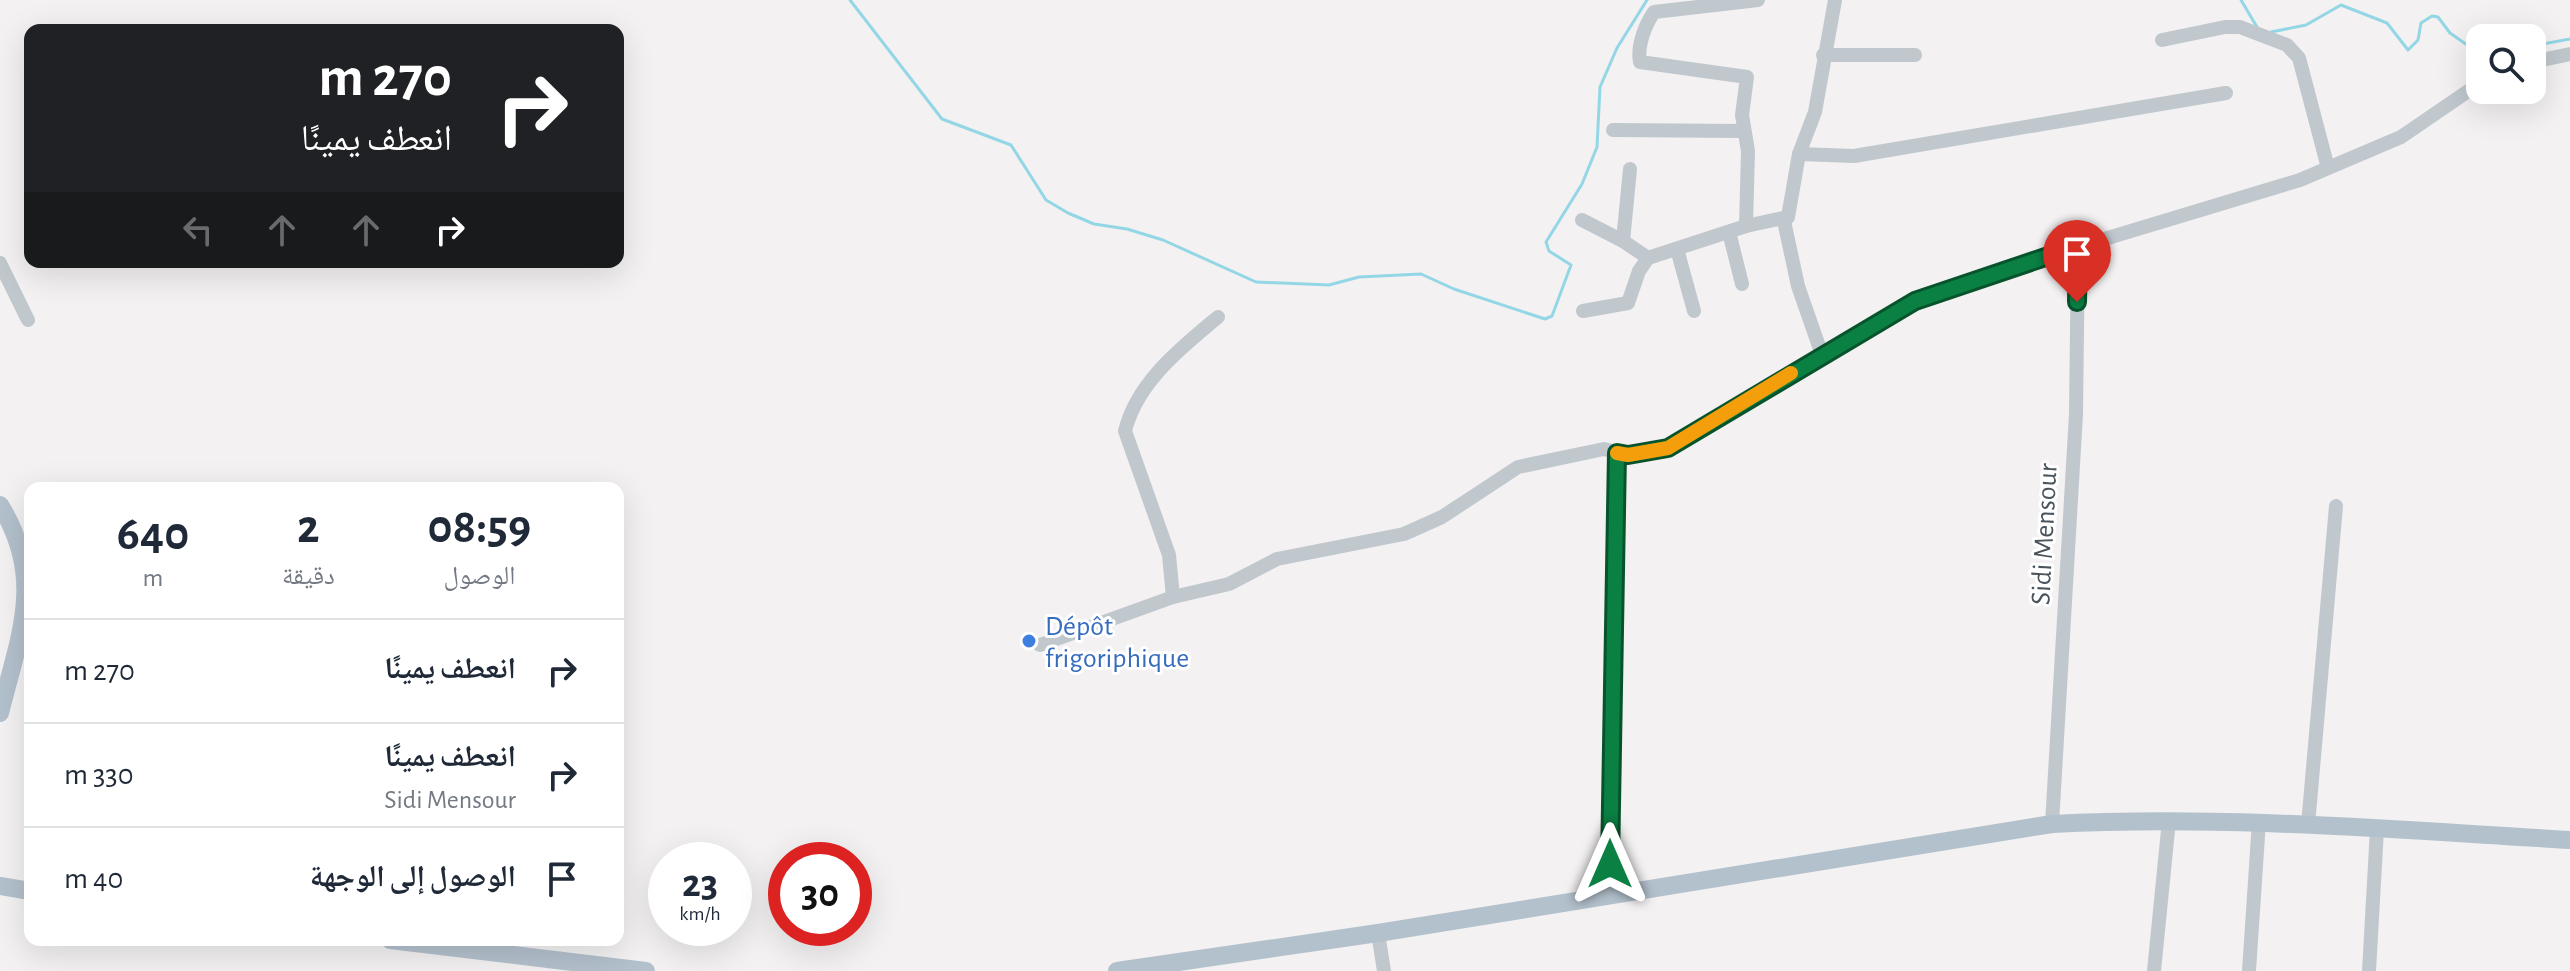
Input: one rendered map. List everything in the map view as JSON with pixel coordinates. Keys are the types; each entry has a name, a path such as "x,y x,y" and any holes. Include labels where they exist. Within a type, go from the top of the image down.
{"main road":[{"path":"0,505 20,546 24,564"},
{"path":"0,713 24,616"},
{"path":"1117,971 1378,933 2052,824 2259,821 2570,840"},
{"path":"0,886 24,890"},
{"path":"440,946 646,971"}],"street":[{"path":"1746,226 1748,151 1742,131 1747,77 1640,62 1639,55 1647,22 1654,12 1758,0"},
{"path":"1583,311 1628,303 1639,271 1648,258 1746,226 1784,221 1790,214 1799,154 1815,112 1835,0"},
{"path":"2162,40 2232,27 2290,47 2299,58 2328,168"},
{"path":"2546,59 2570,54"},
{"path":"1823,55 1915,55"},
{"path":"1799,154 1854,156 2226,93"},
{"path":"1040,645 1173,597 1229,584 1277,559 1404,534 1442,517 1518,467 1604,449 1628,455 1668,448 1915,301 2078,246 2300,180 2401,137 2466,93"},
{"path":"1613,130 1742,131"},
{"path":"1623,241 1630,169"},
{"path":"1582,220 1648,258"},
{"path":"1784,221 1802,300 1822,355"},
{"path":"1729,232 1742,284"},
{"name":"Sidi Mensour","path":"2052,824 2076,414 2078,246"},
{"path":"1677,249 1694,311"},
{"path":"0,263 28,320"},
{"path":"1173,597 1169,555 1125,431 1129,415 1160,368 1218,317"},
{"path":"1609,895 1617,453"},
{"path":"2308,825 2336,506"},
{"path":"2154,971 2169,820"},
{"path":"2249,971 2259,821"},
{"path":"2369,971 2377,829"},
{"path":"1378,933 1384,971"}],"waterway":[{"path":"850,0 942,119 1011,145 1046,200 1068,213 1094,224 1127,229 1163,240 1256,282 1329,285 1359,277 1421,274 1454,289 1545,319 1552,316 1571,265 1549,251 1546,242 1582,184 1597,147 1600,87 1617,48 1647,0"},
{"path":"2241,0 2257,27"},
{"path":"2271,32 2306,25 2341,5 2387,23 2408,50 2418,40 2421,23 2432,16 2438,17 2450,33 2466,44"},
{"path":"2546,43 2570,39"}],"slow traffic":[{"path":"1617,453 1628,455 1668,448 1791,373"}],"place":[{"name":"Dépôt frigoriphique","path":"1029,641"}],"route":[{"path":"1610,864 1617,453 1628,455 1668,448 1915,301 2078,246 2077,302"}]}
